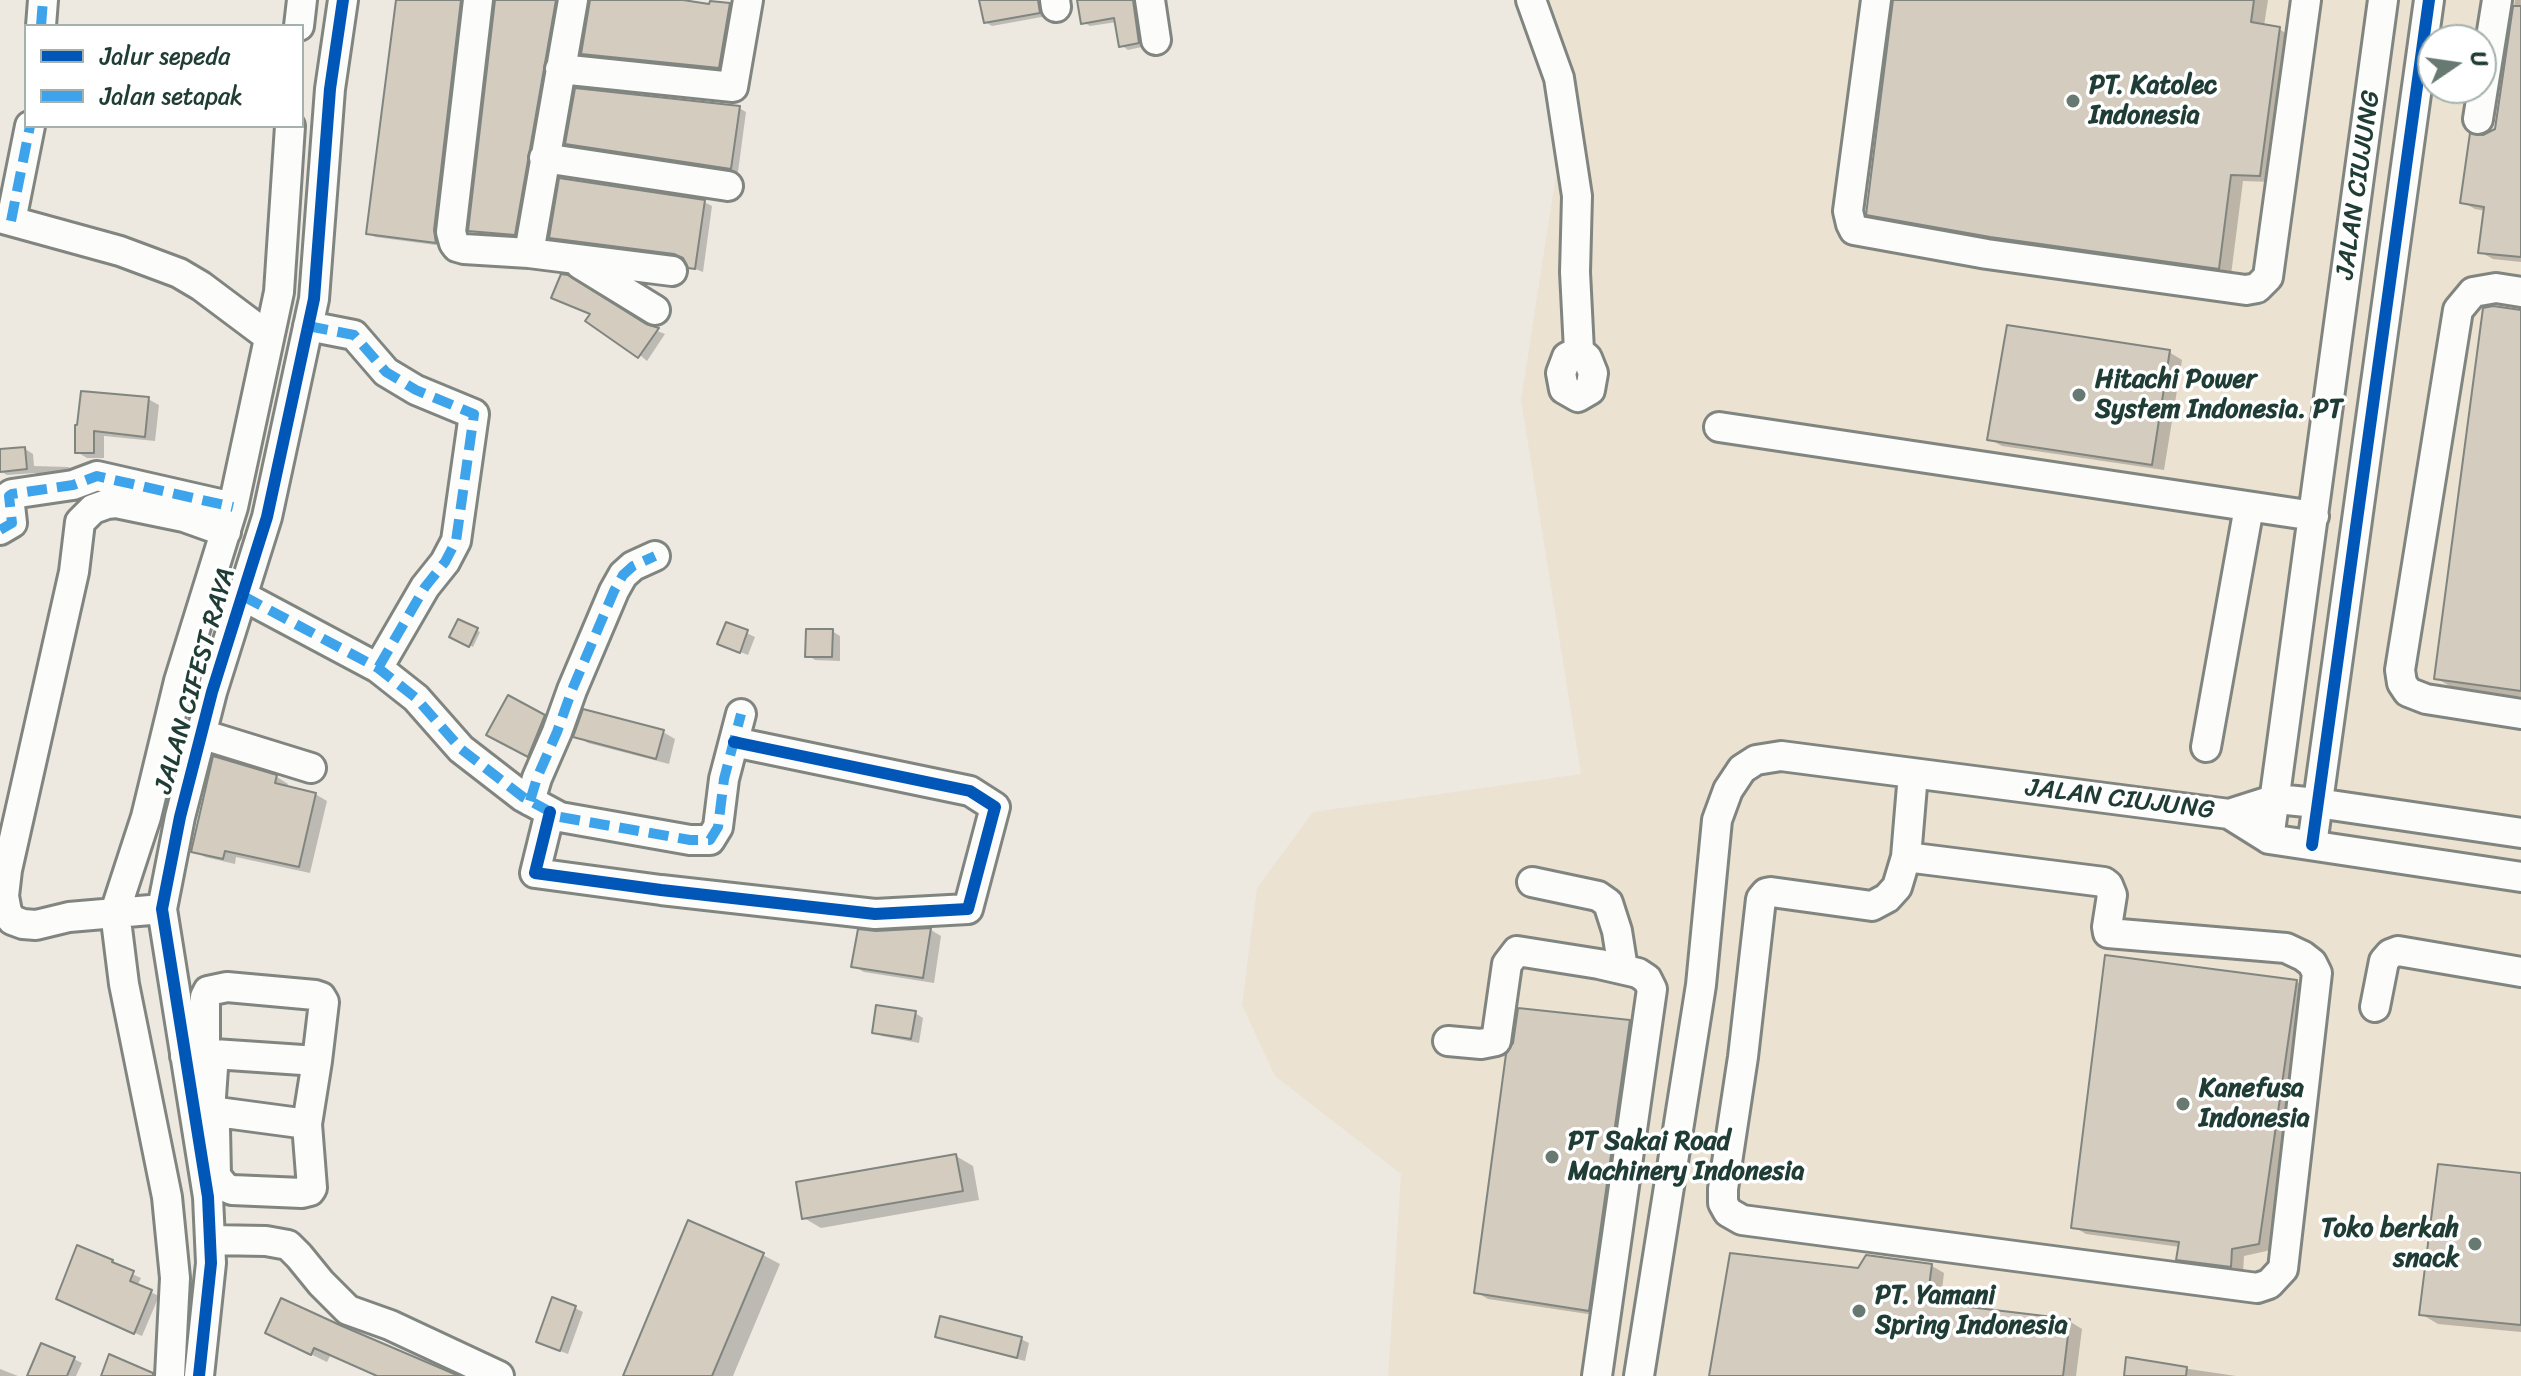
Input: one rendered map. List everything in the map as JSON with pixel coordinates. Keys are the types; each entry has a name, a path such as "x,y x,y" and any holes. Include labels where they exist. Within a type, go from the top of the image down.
{"street":[{"path":"41,24 43,0"},
{"path":"299,24 302,0"},
{"name":"JALAN CIFEST RAYA","path":"199,1376 211,1263 202,1055 162,909 180,817 212,692 267,517 311,312 330,89 343,0"},
{"path":"478,0 452,238 457,247 672,271"},
{"path":"529,253 573,0"},
{"path":"560,69 733,87 748,0"},
{"path":"1150,0 1156,40"},
{"path":"1531,0 1559,78 1577,196 1575,272 1579,351"},
{"path":"1876,0 1848,211 1854,230 1987,254 2246,290 2257,288 2268,277 2306,0"},
{"name":"JALAN CIUJUNG","path":"1639,1376 1701,985 1717,820 1728,790 1742,769 1756,760 1781,756 2229,814 2269,839 2383,0"},
{"path":"2312,845 2429,0"},
{"path":"2478,119 2497,0"},
{"path":"29,128 6,219 109,248 179,273 269,337"},
{"name":"JALAN CIFEST RAYA","path":"170,1376 175,1278 167,1197 124,984 115,912 146,817 179,681 230,519 279,292 290,128"},
{"path":"544,158 728,186"},
{"path":"574,259 655,310"},
{"path":"2521,292 2496,288 2473,292 2458,310 2400,670 2402,683 2408,692 2417,696 2521,714"},
{"path":"279,292 354,335 386,372 416,390 474,414 456,541 378,668"},
{"path":"1719,427 2314,516"},
{"path":"0,530 12,523 9,496 12,494 61,488 84,483 97,476 230,519"},
{"path":"162,909 23,924 12,920 7,912 4,896 10,855 74,572 80,522 93,509 116,503 184,517 230,519"},
{"path":"2206,747 2249,507"},
{"path":"655,556 633,566 623,575 614,591 537,778 540,806 535,873 875,914 968,909 995,807 970,791 734,742"},
{"path":"243,596 378,668 416,698 461,749 560,817 690,840 710,840 718,827 724,779 741,714"},
{"path":"201,734 311,768"},
{"path":"1906,857 2104,882 2112,895 2108,933 2286,948 2312,963 2317,973 2283,1269 2269,1284 2257,1288 1742,1220 1728,1212 1723,1203 1723,1189 1743,1057 1761,899 1771,892 1872,906 1887,898 1897,887 1906,857 1913,774"},
{"path":"2229,814 2276,799 2521,833"},
{"path":"2269,839 2521,877"},
{"path":"1532,882 1598,896 1608,903 1617,931 1623,969"},
{"path":"1448,1041 1481,1044 1496,1041 1507,964 1517,951 1623,969 1647,979 1652,989 1597,1376"},
{"path":"2375,1007 2384,961 2398,951 2521,972"},
{"path":"227,987 321,997 324,1006 317,1061 307,1124 310,1191 232,1190 225,1187 216,1176 215,1128 202,1055 205,997 208,991 227,987"},
{"path":"202,1055 317,1061"},
{"path":"210,1111 307,1124"},
{"path":"210,1240 266,1241 288,1245 348,1310 390,1325 499,1376"}],"shaded area":[{"path":"1530,0 2521,0 2521,1376 1388,1376 1401,1174 1275,1076 1242,1005 1257,888 1313,812 1581,774 1521,400 1558,162"}],"building":[{"path":"396,0 461,0 434,230 436,243 366,234"},
{"path":"495,0 556,0 515,235 468,231"},
{"path":"590,0 730,3 719,68 581,54"},
{"path":"979,0 1038,0 1040,13 984,23"},
{"path":"1077,0 1133,0 1139,43 1119,47 1114,18 1081,24"},
{"name":"PT. Katolec Indonesia","path":"1893,0 2254,0 2251,22 2280,27 2260,176 2231,175 2219,269 1990,237 1866,215"},
{"path":"2513,6 2521,6 2521,257 2478,253 2484,207 2460,203 2470,133 2483,135 2495,129"},
{"path":"575,88 740,106 731,169 565,144"},
{"path":"559,178 705,200 695,269 688,268 683,258 674,254 549,238"},
{"path":"561,274 568,275 646,324 659,328 638,358 585,321 590,314 551,298"},
{"path":"2493,306 2521,310 2521,691 2434,679 2483,308"},
{"name":"Hitachi Power System Indonesia. PT","path":"2007,325 2170,350 2152,465 1987,440"},
{"path":"81,391 149,397 145,437 94,431 94,453 75,453 75,425"},
{"path":"25,447 27,469 0,472 0,449"},
{"path":"458,619 478,628 469,647 449,637"},
{"path":"726,622 748,630 740,653 717,644"},
{"path":"806,629 833,629 832,657 805,657"},
{"path":"508,695 545,715 528,757 486,735"},
{"path":"583,709 664,730 656,759 573,737"},
{"path":"213,756 277,775 275,783 316,793 299,867 225,851 223,859 191,852"},
{"path":"931,928 923,978 851,967 858,929"},
{"name":"Kanefusa Indonesia","path":"2105,955 2297,980 2259,1244 2232,1249 2231,1267 2176,1260 2179,1242 2071,1228"},
{"path":"876,1005 916,1011 911,1039 872,1033"},
{"name":"PT Sakai Road Machinery Indonesia","path":"1518,1008 1630,1020 1589,1311 1474,1293 1506,1054 1513,1043"},
{"path":"956,1154 963,1191 802,1219 796,1182"},
{"name":"Toko berkah snack","path":"2438,1164 2521,1173 2521,1325 2419,1315"},
{"path":"688,1220 764,1253 712,1376 623,1376"},
{"path":"77,1245 134,1271 130,1281 152,1290 134,1334 56,1299"},
{"name":"PT. Yamani Spring Indonesia","path":"1730,1253 1858,1268 1866,1255 1932,1264 1927,1302 2070,1319 2063,1376 1709,1376"},
{"path":"552,1297 576,1306 560,1351 536,1342"},
{"path":"281,1298 459,1376 377,1376 314,1348 311,1355 265,1333"},
{"path":"940,1316 1022,1337 1017,1358 935,1337"},
{"path":"41,1343 75,1357 67,1376 27,1376"},
{"path":"109,1354 153,1373 153,1376 101,1376"},
{"path":"2126,1357 2187,1367 2186,1376 2124,1376"}],"marked path":[{"path":"41,24 43,0"},
{"path":"11,221 30,128"},
{"path":"308,326 354,335 386,372 416,390 474,414 456,541 378,668"},
{"path":"0,530 12,523 9,496 12,494 73,485 97,476 233,507"},
{"path":"530,801 614,591 623,575 633,566 655,556"},
{"path":"243,596 378,668 416,698 461,749 523,797 560,817 690,840 710,840 718,827 724,779 741,714"}],"cycle path":[{"path":"199,1376 211,1263 208,1197 162,909 180,817 212,692 267,517 314,299 330,89 343,0"},
{"path":"2312,845 2429,0"},
{"path":"550,812 535,873 875,914 968,909 995,807 970,791 734,742"}],"place":[{"name":"PT. Katolec Indonesia","path":"2073,101"},
{"name":"Hitachi Power System Indonesia. PT","path":"2079,395"},
{"name":"Kanefusa Indonesia","path":"2183,1104"},
{"name":"PT Sakai Road Machinery Indonesia","path":"1552,1157"},
{"name":"Toko berkah snack","path":"2475,1244"},
{"name":"PT. Yamani Spring Indonesia","path":"1859,1311"}]}
